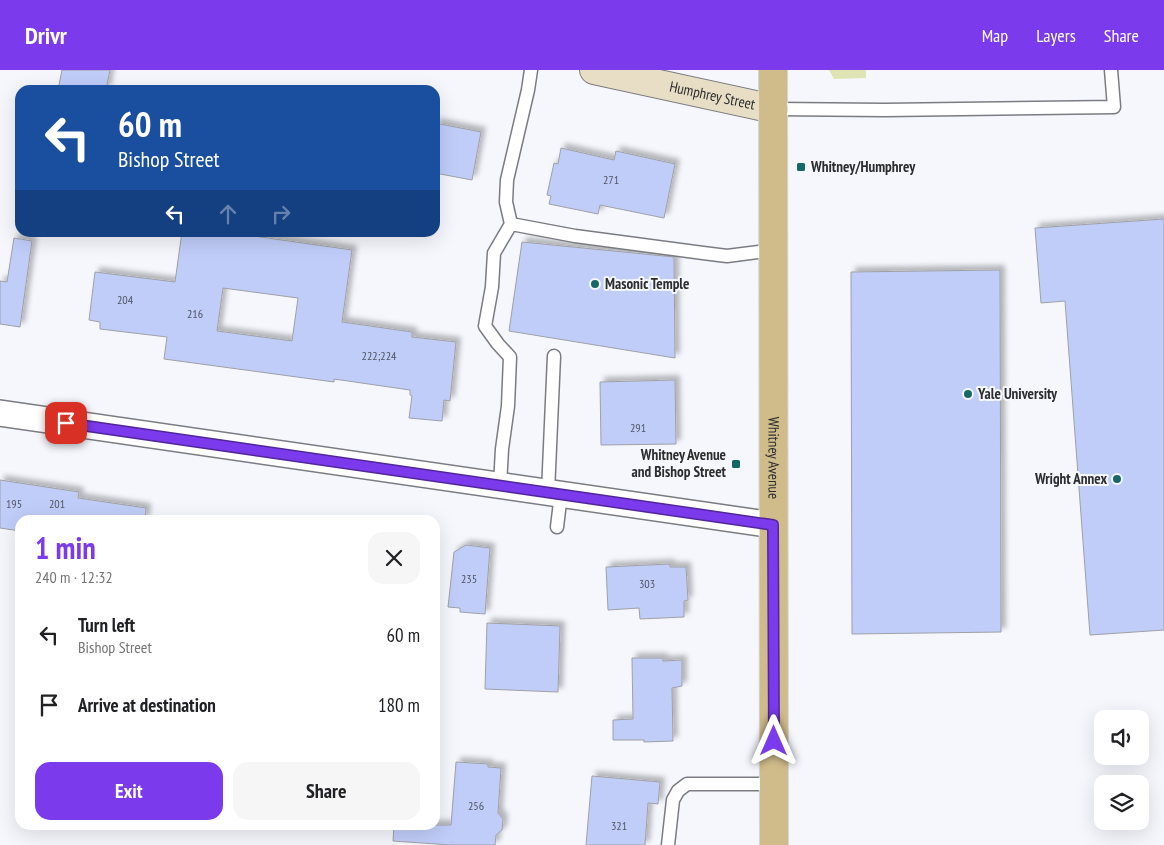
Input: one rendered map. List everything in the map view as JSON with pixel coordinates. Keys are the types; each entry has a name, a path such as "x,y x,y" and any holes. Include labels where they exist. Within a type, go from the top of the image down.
{"main road":[{"name":"Whitney Avenue","path":"773,70 774,845"}],"street":[{"name":"Humphrey Street","path":"594,70 774,108"},
{"path":"0,413 773,525"}],"lane":[{"path":"500,485 502,449 508,406 510,357 485,326 492,287 494,253 511,224 506,202 507,180 528,90 530,70"},
{"path":"774,108 885,110 1114,107 1111,70"},
{"path":"511,224 575,236 727,256 774,250"},
{"path":"554,356 554,493 558,527"},
{"path":"668,845 673,800 678,791 687,784 774,784"}],"green space":[{"path":"829,70 866,70 866,78 834,79"}],"building":[{"path":"62,70 110,70 107,85 59,85"},
{"path":"440,124 481,132 472,180 440,174"},
{"path":"561,148 614,160 616,151 675,164 664,218 600,205 598,214 549,204 551,196 547,195 554,163 558,164"},
{"name":"Wright Annex","path":"1164,219 1164,630 1090,635 1065,301 1041,303 1035,228"},
{"path":"181,237 260,237 352,250 342,322 412,332 412,337 456,342 450,401 444,400 442,421 409,418 412,396 410,395 410,390 334,379 334,382 164,359 167,337 100,329 100,322 89,320 95,272 175,282","holes":["223,288 298,298 292,341 217,331"]},
{"path":"14,238 32,241 20,327 0,324 0,281 7,282"},
{"name":"Masonic Temple","path":"522,242 674,257 675,358 509,331"},
{"path":"1000,270 1001,632 852,634 851,272"},
{"path":"675,380 676,444 601,445 600,382"},
{"path":"0,480 79,492 78,498 146,508 145,515 15,515 15,530 0,528"},
{"path":"466,545 490,548 485,614 460,612 460,608 448,607 454,552"},
{"path":"670,564 670,567 686,567 688,600 684,601 684,617 640,619 639,608 608,610 606,567"},
{"path":"487,623 560,626 558,692 485,689"},
{"path":"632,658 663,658 663,661 682,660 682,686 672,688 673,741 613,740 613,720 633,719"},
{"path":"456,762 488,764 488,767 501,768 498,813 503,819 502,830 496,835 495,845 451,845 393,841 394,830 440,830 440,825 451,825"},
{"path":"592,776 660,782 658,804 648,803 645,845 586,845"}],"place":[{"name":"Whitney/Humphrey","path":"801,167"},
{"name":"Masonic Temple","path":"595,284"},
{"name":"Yale University","path":"968,394"},
{"name":"Whitney Avenue and Bishop Street","path":"736,464"},
{"name":"Wright Annex","path":"1117,479"}],"route":[{"path":"66,423 773,525 774,741"}]}
